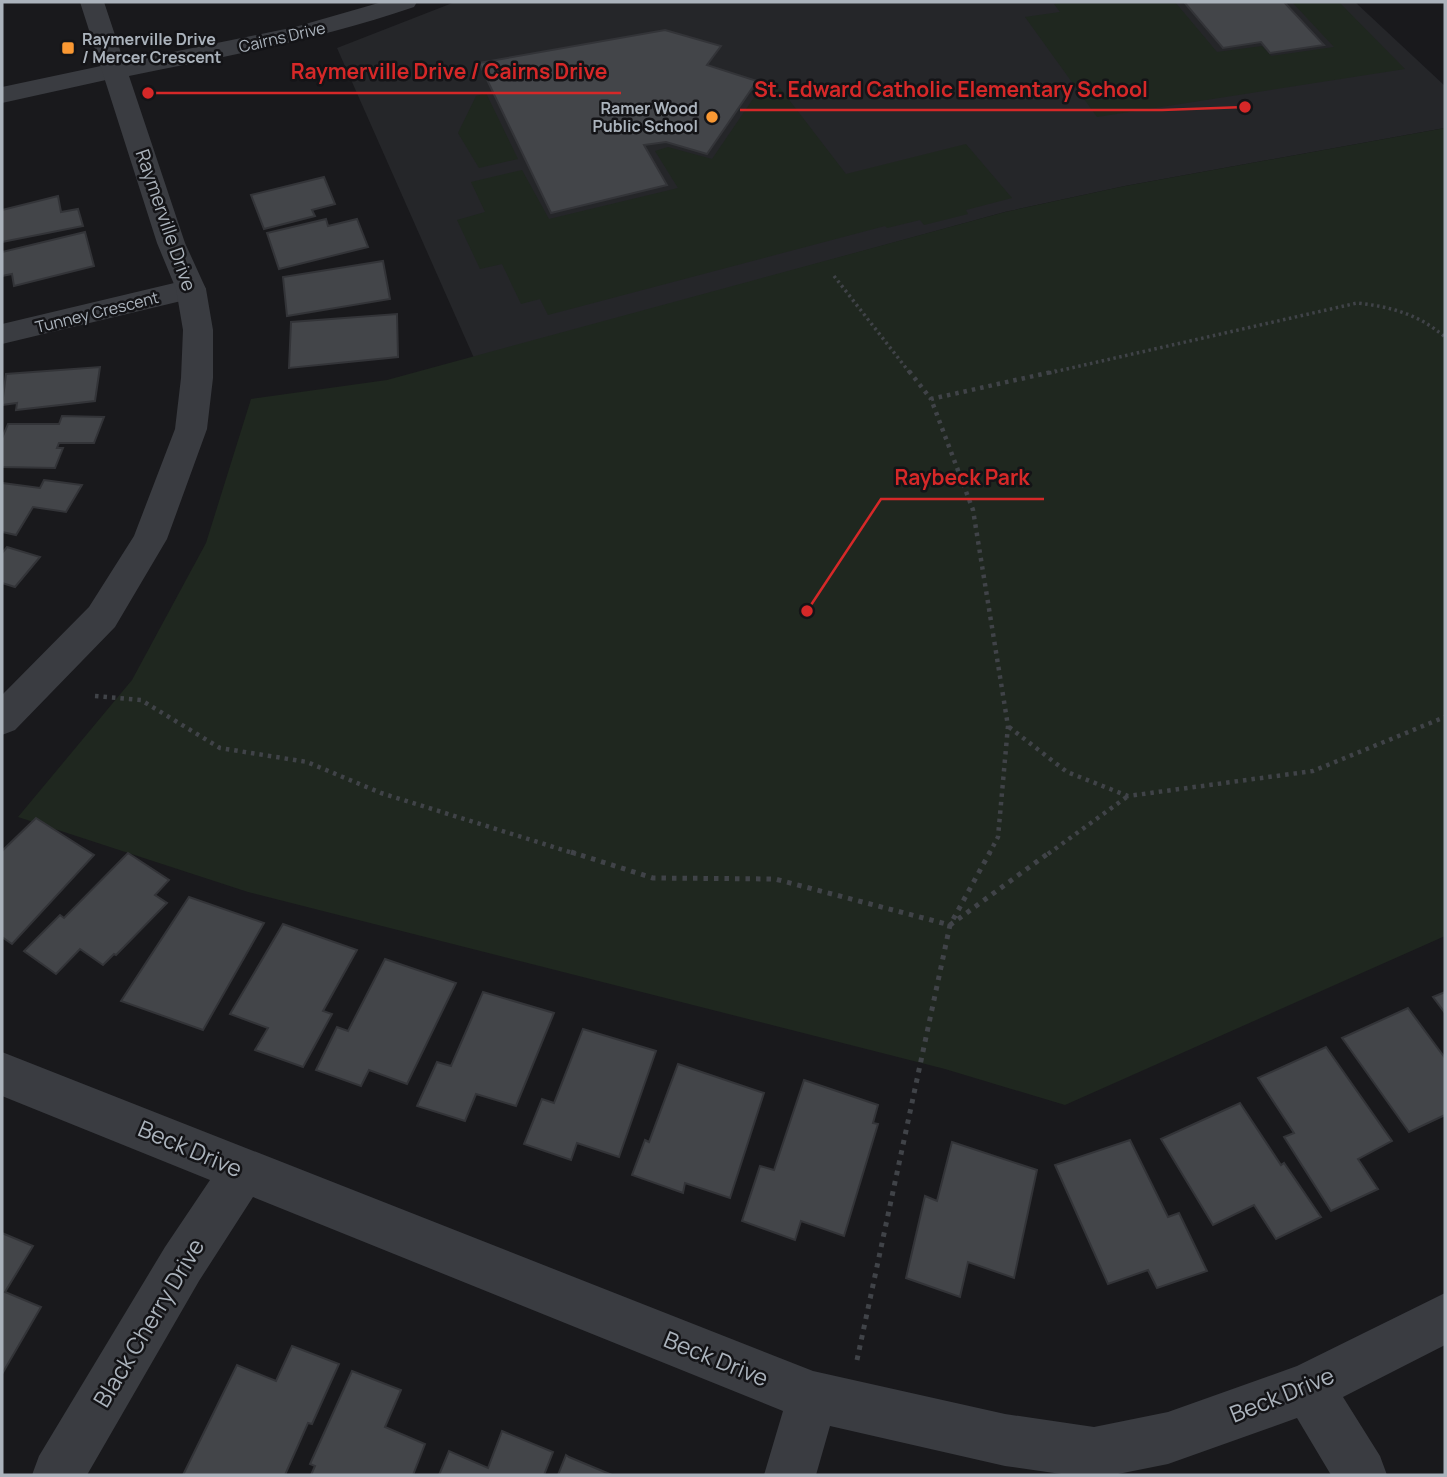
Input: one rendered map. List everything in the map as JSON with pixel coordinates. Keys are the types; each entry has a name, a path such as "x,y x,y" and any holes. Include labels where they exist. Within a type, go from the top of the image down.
{"street":[{"name":"Raymerville Drive","path":"2,719 102,617 150,539 191,429 198,330 191,289 171,243 92,2"},
{"name":"Cairns Drive","path":"2,95 273,42 364,17 405,2"},
{"name":"Tunney Crescent","path":"2,334 191,289"},
{"name":"Beck Drive","path":"2,1074 830,1401 1005,1440 1094,1453 1168,1438 1308,1388 1445,1318"},
{"name":"Black Cherry Drive","path":"58,1475 182,1264 243,1171"},
{"path":"1308,1388 1361,1475"},
{"path":"790,1475 830,1401"}],"path":[{"path":"830,1401 950,925 998,837 1008,726 972,510 931,399 834,275"},
{"path":"931,399 1357,303 1404,309 1434,326 1445,337"},
{"path":"95,696 141,700 220,748 307,762 381,793 653,878 775,879 950,925"},
{"path":"950,925 1128,796 1313,771 1445,716"},
{"path":"1008,726 1067,772 1128,796"}],"shaded area":[{"name":"Ramer Wood Public School","path":"455,2 1355,2 1445,86 1445,128 1125,186 1005,212 474,358 337,48"},
{"path":"1175,2 1217,52 1262,46 1271,56 1334,47 1292,2 1339,2 1405,69 1097,117 1025,17 1060,12 1054,4"},
{"path":"780,88 846,174 966,144 1012,198 966,210 968,214 924,225 920,220 887,228 885,226 548,315 540,299 521,304 502,264 480,269 457,220 485,212 471,182 522,170 549,219 678,188 655,151 668,147 712,159 755,96"},
{"path":"486,93 518,159 479,168 458,133 476,96"},
{"path":"1445,128 1445,936 1065,1105 945,1069 248,892 18,817 132,680 206,543 251,399 387,380 1005,212 1125,186"}],"building":[{"path":"1184,2 1284,2 1324,45 1270,53 1261,42 1223,48"},
{"name":"Ramer Wood Public School","path":"665,30 721,46 707,65 757,81 707,154 666,142 644,145 667,185 551,213 479,63"},
{"path":"324,177 335,204 312,210 315,216 264,229 251,195"},
{"path":"58,196 61,212 78,209 83,226 2,242 2,210"},
{"path":"326,219 328,226 357,219 368,247 279,269 267,233"},
{"path":"85,232 94,266 14,286 12,274 2,276 2,252"},
{"path":"383,261 390,299 287,316 283,277"},
{"path":"397,314 398,357 289,368 291,322"},
{"path":"100,367 95,401 16,410 17,403 2,405 6,374"},
{"path":"62,416 104,417 94,443 59,443 57,448 63,448 55,468 2,467 2,438 8,424 59,424"},
{"path":"44,480 82,485 66,512 33,507 16,535 2,532 2,483 40,488"},
{"path":"7,547 40,557 15,587 2,583 2,553"},
{"path":"36,818 94,855 12,944 2,937 2,851"},
{"path":"128,853 169,880 155,895 167,903 116,955 103,965 80,949 56,974 24,951 60,915 64,918"},
{"path":"189,897 264,923 203,1030 121,1001"},
{"path":"283,924 357,950 323,1011 332,1014 303,1067 255,1050 268,1028 230,1014"},
{"path":"385,959 456,983 407,1084 369,1070 361,1086 316,1070 337,1027 348,1031"},
{"path":"483,992 554,1013 516,1106 476,1094 465,1121 417,1106 437,1062 451,1066"},
{"path":"1445,992 1445,1013 1433,997"},
{"path":"1408,1008 1445,1058 1445,1115 1409,1132 1342,1038"},
{"path":"583,1029 656,1051 619,1157 577,1143 571,1160 524,1144 542,1099 554,1103"},
{"path":"1326,1047 1392,1141 1358,1159 1378,1189 1331,1211 1284,1137 1294,1133 1258,1078"},
{"path":"678,1064 764,1093 730,1198 685,1183 683,1193 632,1175 645,1140 649,1142"},
{"path":"804,1080 878,1105 873,1123 878,1124 844,1236 801,1221 795,1240 742,1221 760,1166 774,1170"},
{"path":"1240,1103 1281,1165 1284,1163 1321,1217 1276,1239 1254,1205 1213,1225 1161,1139"},
{"path":"1130,1140 1168,1217 1179,1213 1207,1271 1157,1288 1148,1270 1108,1284 1055,1165"},
{"path":"952,1142 1037,1170 1014,1278 968,1262 960,1297 906,1278 925,1196 937,1201"},
{"path":"2,1233 33,1246 5,1292 41,1307 2,1374"},
{"path":"292,1346 339,1364 285,1475 183,1475 237,1365 276,1381"},
{"path":"352,1371 401,1390 385,1427 425,1444 413,1475 311,1475 315,1466 310,1464"},
{"path":"502,1431 553,1452 544,1475 439,1475 449,1451 488,1468"},
{"path":"566,1455 569,1457 612,1475 558,1475"}],"place":[{"name":"Raymerville Drive / Mercer Crescent","path":"68,48"},
{"name":"Raymerville Drive / Cairns Drive","path":"148,93"},
{"name":"St. Edward Catholic Elementary School","path":"1245,107"},
{"name":"Ramer Wood Public School","path":"712,117"},
{"name":"Raybeck Park","path":"807,611"}]}
